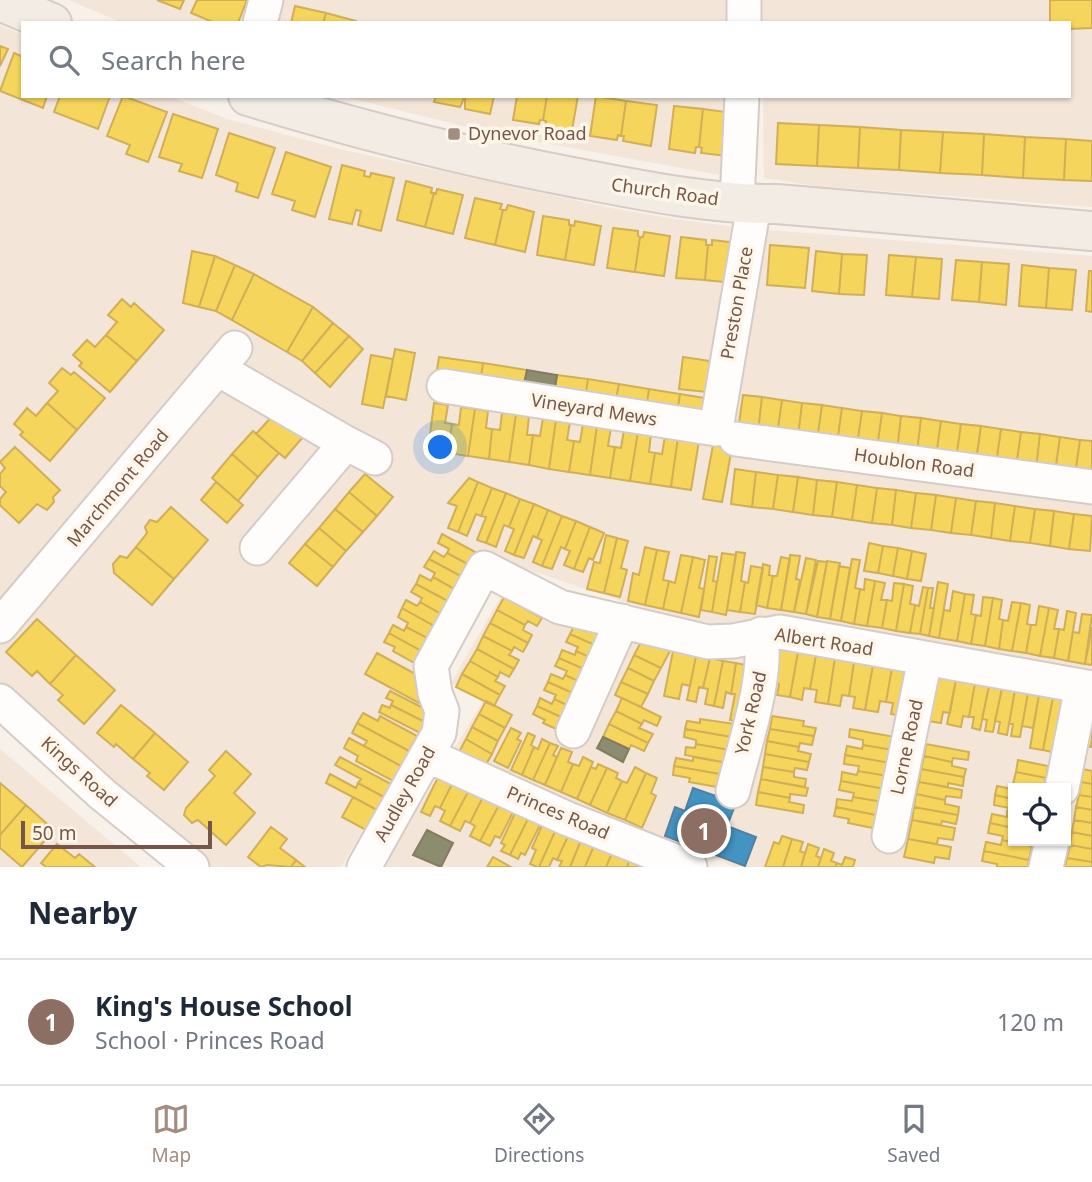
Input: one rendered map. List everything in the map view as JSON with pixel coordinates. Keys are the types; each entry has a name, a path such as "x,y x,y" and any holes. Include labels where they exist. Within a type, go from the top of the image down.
{"main road":[{"path":"0,1 46,21"},
{"name":"Church Road","path":"254,98 337,124 509,165 630,189 746,204 777,204 1092,231"}],"street":[{"path":"261,21 266,0"},
{"path":"744,0 744,21"},
{"name":"Preston Place","path":"720,400 746,204 742,98"},
{"name":"Marchmont Road","path":"0,626 227,358 346,443"},
{"name":"Vineyard Mews","path":"444,386 716,429 720,400"},
{"name":"Houblon Road","path":"736,439 1092,487"},
{"path":"257,548 346,443 375,458"},
{"name":"Albert Road","path":"484,568 560,607 708,642 733,641 779,632 1087,687"},
{"name":"Audley Road","path":"364,867 439,733 442,711 435,693 431,666 484,568"},
{"path":"573,731 622,621"},
{"name":"York Road","path":"733,791 761,674 761,634"},
{"name":"Lorne Road","path":"889,836 925,659"},
{"path":"1063,783 1087,687"},
{"name":"Kings Road","path":"0,701 102,794 192,867"},
{"name":"Princes Road","path":"427,755 568,818 690,867"},
{"path":"1046,867 1051,846"}],"shaded area":[{"path":"69,0 250,0 245,21 118,21"},
{"path":"283,0 734,0 734,21 278,21"},
{"path":"761,0 1092,0 1092,207 816,186 764,178 763,98 1071,98 1071,21 762,21"},
{"path":"0,25 21,34 21,98 174,98 227,119 344,150 606,207 675,219 744,228 1092,256 1092,670 778,615 719,624 694,620 624,602 488,556 423,671 435,711 341,867 211,867 67,746 0,684"},
{"path":"349,98 735,98 736,178 500,135"},
{"path":"501,596 547,619 705,656 781,648 1092,703 1092,867 735,867 584,808 454,749 485,698 451,683"},
{"path":"0,749 141,867 0,867"},
{"path":"439,774 656,867 383,867"}],"building: Homes":[{"path":"157,0 184,0 180,9"},
{"path":"197,0 247,0 239,21 210,21 191,13"},
{"path":"1050,0 1092,0 1092,28 1071,29 1071,21 1050,21"},
{"path":"295,6 326,13 324,21 291,21"},
{"path":"326,13 356,21 324,21"},
{"path":"0,46 8,49 0,66"},
{"path":"14,53 21,56 21,98 46,98 43,108 0,91"},
{"path":"59,98 109,98 98,129 54,112"},
{"path":"122,98 167,112 148,162 126,154 130,145 107,136"},
{"path":"435,98 464,98 460,107 434,102"},
{"path":"465,98 494,98 490,114 465,109"},
{"path":"517,98 547,98 543,120 540,120 539,124 513,120"},
{"path":"547,98 578,98 572,130 545,126 546,121 543,120"},
{"path":"596,98 626,101 621,136 618,135 617,140 590,136"},
{"path":"626,101 657,105 651,146 623,141 624,136 621,136"},
{"path":"674,106 703,109 699,147 696,147 695,153 669,149"},
{"path":"703,109 733,113 727,156 701,153 702,148 699,147"},
{"path":"173,114 218,129 202,178 179,171 182,164 159,157"},
{"path":"778,123 819,125 817,166 776,164"},
{"path":"819,125 860,127 858,168 817,166"},
{"path":"860,127 901,130 899,170 858,168"},
{"path":"901,130 943,132 940,173 899,170"},
{"path":"943,132 984,134 982,175 940,173"},
{"path":"229,133 275,148 258,198 236,191 238,183 216,175"},
{"path":"984,134 1025,137 1023,178 982,175"},
{"path":"1025,137 1066,139 1064,180 1023,178"},
{"path":"1066,139 1092,141 1092,181 1064,180"},
{"path":"286,152 331,167 315,217 292,210 295,201 272,194"},
{"path":"342,165 365,171 364,176 370,177 371,173 394,178 381,231 358,225 361,211 356,210 352,224 329,219"},
{"path":"406,181 432,188 431,193 434,193 425,227 397,220"},
{"path":"437,189 463,195 453,234 425,227"},
{"path":"475,198 502,204 495,245 465,238"},
{"path":"508,205 534,212 525,252 495,245 503,210 506,210"},
{"path":"543,216 569,220 571,225 565,260 537,255"},
{"path":"575,221 601,226 594,265 565,260 571,225 574,226"},
{"path":"613,228 638,231 640,237 635,272 607,268"},
{"path":"644,232 670,236 664,276 635,272 640,237 643,237"},
{"path":"681,237 706,240 708,245 705,280 676,278"},
{"path":"712,240 738,243 733,283 705,280 708,245 712,245"},
{"path":"770,245 809,248 805,288 767,285"},
{"path":"192,251 215,256 199,307 183,303"},
{"path":"816,251 842,254 839,294 812,291"},
{"path":"842,254 867,255 864,295 839,294"},
{"path":"889,255 916,257 912,297 886,295"},
{"path":"215,256 235,265 216,311 199,307"},
{"path":"916,257 942,259 939,299 912,297"},
{"path":"956,260 982,262 979,302 952,300"},
{"path":"982,262 1009,264 1006,305 979,302"},
{"path":"235,265 254,274 232,320 216,311"},
{"path":"1022,265 1049,268 1046,308 1019,306"},
{"path":"1049,268 1076,270 1072,310 1046,308"},
{"path":"1089,271 1092,271 1092,312 1086,311"},
{"path":"254,274 313,307 287,352 232,320"},
{"path":"122,299 131,307 134,303 164,330 137,361 106,335 117,322 108,315"},
{"path":"313,307 333,323 302,361 287,352"},
{"path":"333,323 349,336 315,373 302,361"},
{"path":"106,335 137,361 110,392 79,366 82,363 73,355 87,340 95,347"},
{"path":"349,336 363,349 330,387 315,373"},
{"path":"395,349 415,353 406,400 386,396"},
{"path":"371,355 393,359 383,408 362,404"},
{"path":"439,357 483,363 480,383 436,376"},
{"path":"683,357 710,361 706,392 679,389"},
{"path":"483,363 527,370 523,389 480,383"},
{"path":"62,368 71,375 74,372 105,398 77,430 47,403 58,391 49,383"},
{"path":"557,375 588,379 585,399 554,394"},
{"path":"588,379 619,384 615,404 585,399"},
{"path":"619,384 649,389 646,409 615,404"},
{"path":"649,389 680,394 677,414 646,409"},
{"path":"680,394 717,400 714,420 677,414"},
{"path":"743,395 762,397 758,432 738,430"},
{"path":"762,397 782,400 777,435 758,432"},
{"path":"782,400 802,403 798,437 777,435"},
{"path":"47,403 77,430 50,461 20,435 23,432 14,424 27,408 36,416"},
{"path":"434,403 448,405 445,423 452,424 448,453 428,450"},
{"path":"802,403 822,405 817,440 798,437"},
{"path":"822,405 842,408 837,443 817,440"},
{"path":"461,407 475,409 468,456 448,453 452,424 459,425"},
{"path":"842,408 862,411 857,445 837,443"},
{"path":"475,409 488,411 486,428 492,429 489,459 468,456"},
{"path":"862,411 882,413 877,448 857,445"},
{"path":"275,413 303,437 285,458 256,434"},
{"path":"502,413 516,414 509,462 489,459 492,429 500,430"},
{"path":"882,413 901,416 897,451 877,448"},
{"path":"516,414 529,416 527,435 533,435 529,465 509,462"},
{"path":"901,416 921,418 917,453 897,451"},
{"path":"543,418 556,420 549,469 529,465 533,435 540,436"},
{"path":"921,418 941,421 936,456 917,453"},
{"path":"556,420 570,422 567,440 574,441 569,472 549,469"},
{"path":"941,421 961,424 956,459 936,456"},
{"path":"583,424 597,426 590,475 569,472 574,441 580,442"},
{"path":"961,424 981,426 976,461 956,459"},
{"path":"597,426 611,428 608,446 615,447 610,478 590,475"},
{"path":"981,426 1001,429 996,464 976,461"},
{"path":"1001,429 1021,432 1016,467 996,464"},
{"path":"624,430 638,432 630,481 610,478 615,447 621,448"},
{"path":"253,431 279,453 258,477 232,454"},
{"path":"638,432 651,434 649,452 655,453 650,484 630,481"},
{"path":"1021,432 1040,434 1036,469 1016,467"},
{"path":"1040,434 1060,437 1055,472 1036,469"},
{"path":"665,436 678,437 671,487 650,484 655,453 662,454"},
{"path":"678,437 699,441 691,490 671,487"},
{"path":"1060,437 1080,440 1075,475 1055,472"},
{"path":"1080,440 1092,441 1092,477 1075,475"},
{"path":"713,445 732,448 722,502 703,499"},
{"path":"15,447 60,490 47,510 37,504 19,523 0,505 0,499 6,492 0,486 0,474 5,468 0,462"},
{"path":"232,454 258,477 238,501 212,478"},
{"path":"735,469 756,472 752,507 731,504"},
{"path":"756,472 778,475 773,509 752,507"},
{"path":"365,474 393,497 377,516 349,492"},
{"path":"778,475 798,477 793,512 773,509"},
{"path":"798,477 817,480 813,515 793,512"},
{"path":"469,478 478,482 458,532 448,528 457,506 448,503"},
{"path":"817,480 837,482 832,517 813,515"},
{"path":"216,482 243,505 227,523 201,500"},
{"path":"478,482 492,488 481,516 476,514 467,536 458,532"},
{"path":"837,482 857,485 852,520 832,517"},
{"path":"857,485 877,488 872,523 852,520"},
{"path":"492,488 506,493 486,543 477,540 486,517 481,516"},
{"path":"877,488 896,490 892,525 872,523"},
{"path":"896,490 916,493 911,528 892,525"},
{"path":"349,492 377,516 363,532 335,509"},
{"path":"506,493 520,499 509,527 504,525 496,547 486,543"},
{"path":"916,493 936,495 931,530 911,528"},
{"path":"936,495 956,498 951,533 931,530"},
{"path":"956,498 976,501 971,535 951,533"},
{"path":"520,499 534,504 514,555 505,551 514,529 509,527"},
{"path":"976,501 995,503 991,538 971,535"},
{"path":"995,503 1015,506 1010,541 991,538"},
{"path":"534,504 548,510 537,538 533,536 524,558 514,555"},
{"path":"1015,506 1035,509 1030,543 1010,541"},
{"path":"171,507 208,540 174,579 136,547 147,533 145,527 150,520 157,522"},
{"path":"335,509 363,532 346,551 319,528"},
{"path":"1035,509 1054,511 1050,546 1030,543"},
{"path":"548,510 562,516 542,566 533,562 542,540 537,538"},
{"path":"1054,511 1074,514 1069,549 1050,546"},
{"path":"1074,514 1092,516 1090,551 1069,549"},
{"path":"562,516 576,521 565,549 561,547 552,569 542,566"},
{"path":"576,521 590,527 574,569 564,565 570,551 565,549"},
{"path":"590,527 604,533 593,560 589,558 583,572 574,569"},
{"path":"319,528 346,551 333,567 305,544"},
{"path":"442,534 486,558 479,570 447,553 449,549 438,543"},
{"path":"606,535 617,538 604,593 587,589 594,562 600,563"},
{"path":"617,538 628,541 621,568 627,570 620,597 604,593"},
{"path":"869,543 883,546 878,573 864,571"},
{"path":"305,544 333,567 317,586 289,563"},
{"path":"883,546 898,548 893,576 878,573"},
{"path":"136,547 174,579 152,605 114,573 113,564 120,556 127,558"},
{"path":"645,547 657,550 645,605 628,601 633,573 639,575"},
{"path":"898,548 912,551 907,579 893,576"},
{"path":"657,550 669,552 663,580 669,581 663,609 645,605"},
{"path":"434,551 444,557 447,553 479,570 472,582 429,559"},
{"path":"912,551 926,554 921,581 907,579"},
{"path":"736,552 745,553 741,581 745,582 740,612 727,610"},
{"path":"722,553 736,555 726,615 712,612"},
{"path":"681,555 693,557 681,613 663,609 669,581 675,583"},
{"path":"790,555 800,556 796,579 800,580 794,612 781,610"},
{"path":"709,556 717,557 713,581 717,582 712,612 701,610"},
{"path":"693,557 705,560 699,588 704,589 699,617 681,613"},
{"path":"781,557 790,559 781,610 767,608 773,576 777,576"},
{"path":"806,558 816,560 806,614 794,612"},
{"path":"429,559 472,582 465,595 433,577 435,573 424,567"},
{"path":"852,559 860,560 855,588 860,589 854,624 841,621"},
{"path":"818,561 827,562 817,617 806,614"},
{"path":"827,561 840,563 830,619 817,617"},
{"path":"763,564 770,566 769,575 773,576 767,608 756,605"},
{"path":"751,566 763,568 755,614 740,612 745,582 748,583"},
{"path":"839,566 850,568 841,621 830,619"},
{"path":"420,575 431,581 433,577 465,595 459,607 416,584"},
{"path":"865,579 875,581 867,626 854,624 860,589 864,590"},
{"path":"875,581 885,583 881,600 887,600 882,628 867,626"},
{"path":"938,582 948,584 939,638 929,636"},
{"path":"894,583 904,584 896,631 882,628 887,600 892,601"},
{"path":"416,584 459,607 452,620 420,602 422,598 411,592"},
{"path":"904,584 913,586 910,604 915,605 910,633 896,631"},
{"path":"923,587 928,588 920,634 910,633 915,605 919,606"},
{"path":"928,588 933,588 930,608 934,608 929,636 920,634"},
{"path":"953,591 965,594 957,641 939,638 944,610 950,611"},
{"path":"965,594 974,595 971,614 976,615 971,644 957,641"},
{"path":"504,597 542,618 537,626 528,621 525,625 497,610"},
{"path":"983,597 993,598 985,646 971,644 976,615 981,616"},
{"path":"993,598 1002,600 999,619 1003,620 999,649 985,646"},
{"path":"406,600 417,606 420,602 452,620 445,632 402,608"},
{"path":"1012,602 1021,603 1012,651 999,649 1003,620 1008,621"},
{"path":"1021,603 1030,605 1027,624 1031,625 1026,653 1012,651"},
{"path":"1039,606 1049,608 1040,656 1026,653 1031,625 1036,625"},
{"path":"402,608 445,632 439,644 406,627 408,623 398,617"},
{"path":"1049,608 1058,610 1054,629 1059,629 1054,658 1040,656"},
{"path":"497,610 525,625 523,630 532,635 528,643 490,623"},
{"path":"1067,611 1076,613 1068,661 1054,658 1059,629 1064,630"},
{"path":"1082,614 1092,615 1085,664 1068,661 1073,632 1079,633"},
{"path":"37,619 76,655 50,684 37,671 32,676 6,652"},
{"path":"490,623 528,643 523,652 514,647 512,651 483,636"},
{"path":"393,625 404,631 406,627 439,644 432,657 389,633"},
{"path":"574,626 585,631 588,626 613,634 606,650 570,634"},
{"path":"1092,627 1092,665 1085,664"},
{"path":"389,633 432,657 425,669 393,651 395,647 384,642"},
{"path":"570,634 606,650 600,662 576,651 578,647 566,642"},
{"path":"483,636 512,651 509,655 519,660 514,669 477,649"},
{"path":"641,642 670,651 661,668 634,655"},
{"path":"477,649 514,669 509,677 500,672 498,677 470,661"},
{"path":"779,649 798,652 790,697 777,695 779,684 773,683"},
{"path":"562,650 575,655 576,651 600,662 595,674 559,658"},
{"path":"673,651 696,656 690,686 682,684 679,699 664,696"},
{"path":"798,652 816,655 810,689 804,688 802,700 790,697"},
{"path":"377,653 430,682 419,703 365,674"},
{"path":"76,655 115,690 84,724 58,700 63,695 50,684"},
{"path":"634,655 661,668 654,681 628,668"},
{"path":"816,655 835,658 828,704 815,702 817,690 810,689"},
{"path":"696,656 710,658 703,688 699,687 696,702 687,700"},
{"path":"559,658 595,674 589,686 565,675 567,671 555,666"},
{"path":"710,658 723,661 714,706 705,704 708,689 703,688"},
{"path":"835,658 854,662 849,696 842,695 840,706 828,704"},
{"path":"470,661 498,677 495,681 505,686 500,695 462,674"},
{"path":"723,661 736,663 731,694 726,692 723,708 714,706"},
{"path":"854,662 873,665 865,710 853,708 855,697 849,696"},
{"path":"736,663 750,666 739,722 730,720 735,694 731,694"},
{"path":"873,665 892,668 886,702 880,701 878,712 865,710"},
{"path":"628,668 654,681 648,694 621,682"},
{"path":"892,668 911,671 903,716 891,714 893,703 886,702"},
{"path":"462,674 500,695 494,706 456,687"},
{"path":"551,674 563,679 565,675 589,686 584,698 548,682"},
{"path":"936,676 956,680 950,713 943,712 941,723 928,721"},
{"path":"956,680 975,683 969,717 963,716 961,727 947,724"},
{"path":"548,682 584,698 578,710 554,699 556,695 544,690"},
{"path":"621,682 648,694 641,707 615,695"},
{"path":"975,683 989,686 980,730 972,728 974,717 969,717"},
{"path":"989,686 1002,688 993,732 985,731 987,720 982,719"},
{"path":"1002,688 1015,690 1007,735 998,733 1000,722 995,721"},
{"path":"1015,690 1028,693 1020,737 1011,736 1013,724 1009,724"},
{"path":"390,691 433,713 427,723 391,705 393,701 386,698"},
{"path":"1028,693 1039,695 1033,728 1022,726"},
{"path":"1039,695 1053,697 1043,750 1030,748"},
{"path":"1053,697 1066,700 1056,753 1043,750"},
{"path":"540,698 552,704 554,699 578,710 572,722 537,706"},
{"path":"622,698 661,717 657,726 644,720 642,724 616,711"},
{"path":"486,701 512,715 505,728 479,714"},
{"path":"1092,703 1092,740 1091,747 1082,745"},
{"path":"121,705 155,733 133,759 116,744 114,747 97,733"},
{"path":"382,705 390,708 391,705 427,723 422,734 379,712"},
{"path":"537,706 572,722 567,734 543,723 545,720 533,714"},
{"path":"616,711 642,724 639,728 653,734 648,743 609,724"},
{"path":"363,713 378,721 380,716 417,736 409,751 357,723"},
{"path":"479,714 505,728 498,741 472,727"},
{"path":"772,716 804,721 803,726 816,728 814,736 770,729"},
{"path":"700,719 735,724 732,737 685,729 687,721 700,723"},
{"path":"357,723 409,751 401,766 364,746 367,741 352,733"},
{"path":"609,724 648,743 644,751 631,745 629,749 603,737"},
{"path":"472,727 498,741 492,754 466,739"},
{"path":"511,728 521,733 517,739 521,741 508,768 494,761"},
{"path":"685,729 732,737 730,750 696,744 696,740 684,737"},
{"path":"770,729 814,736 812,745 800,743 799,747 767,741"},
{"path":"850,729 895,737 893,750 863,745 863,740 849,737"},
{"path":"155,733 188,762 164,790 147,776 150,773 133,759"},
{"path":"528,733 535,736 531,745 534,747 522,775 511,770"},
{"path":"349,738 401,766 393,781 356,761 358,756 344,748"},
{"path":"466,739 492,754 485,766 459,752"},
{"path":"542,739 550,743 533,780 522,775 534,747 538,749"},
{"path":"767,741 799,747 798,751 811,754 809,762 765,754"},
{"path":"550,743 558,746 553,755 557,757 545,785 533,780"},
{"path":"696,744 730,750 728,763 685,755 686,747 695,748"},
{"path":"926,744 969,752 968,760 953,758 952,762 924,756"},
{"path":"863,745 893,750 890,763 845,755 847,746 862,749"},
{"path":"561,748 572,752 568,762 573,764 561,792 545,785"},
{"path":"226,751 251,774 234,793 255,813 226,845 198,820 192,823 184,815 186,808 215,776 209,770"},
{"path":"765,754 809,762 807,770 795,768 794,772 763,767"},
{"path":"845,755 890,763 888,776 858,771 859,766 844,764"},
{"path":"924,756 952,762 952,766 966,769 964,777 921,769"},
{"path":"340,757 391,784 384,797 358,783 361,779 335,765"},
{"path":"583,757 593,762 577,799 561,792 573,764 579,766"},
{"path":"693,757 728,763 726,775 674,766 676,758 693,761"},
{"path":"1018,760 1048,766 1046,778 1016,772"},
{"path":"598,764 607,768 590,805 577,799 591,767 596,769"},
{"path":"674,766 726,775 723,788 689,782 690,778 673,775"},
{"path":"635,767 646,773 625,820 607,813 622,781 627,783"},
{"path":"763,767 794,772 794,777 806,779 805,787 761,779"},
{"path":"607,768 618,773 616,778 622,781 607,813 590,805"},
{"path":"921,769 964,777 963,786 948,783 948,787 919,782"},
{"path":"1083,769 1092,771 1092,784 1081,782"},
{"path":"858,771 888,776 885,789 841,781 842,772 857,775"},
{"path":"1016,772 1046,778 1045,783 1013,783"},
{"path":"646,773 657,778 651,793 656,796 642,828 625,820"},
{"path":"330,774 356,788 358,783 384,797 377,810 326,783"},
{"path":"439,775 453,782 440,808 435,806 430,816 421,812"},
{"path":"761,779 808,788 806,796 790,794 790,798 758,792"},
{"path":"841,781 885,789 883,802 853,797 854,793 839,790"},
{"path":"453,782 469,790 450,826 440,821 445,811 440,808"},
{"path":"919,782 962,790 961,798 946,796 945,800 916,794"},
{"path":"1081,782 1092,784 1092,797 1079,795"},
{"path":"0,783 26,805 0,835"},
{"path":"997,786 1008,788 1008,798 995,795"},
{"path":"469,790 483,797 470,823 465,821 460,831 450,826"},
{"path":"758,792 790,798 789,802 804,805 803,813 756,805"},
{"path":"916,794 945,800 945,804 959,807 958,815 914,807"},
{"path":"995,795 1008,798 1008,808 994,805"},
{"path":"1079,795 1092,797 1092,810 1076,807"},
{"path":"353,797 377,810 366,830 342,817"},
{"path":"483,797 499,805 480,841 470,836 475,826 470,823"},
{"path":"853,797 883,802 881,816 836,807 837,799 852,801"},
{"path":"26,805 54,830 22,867 0,848 0,835"},
{"path":"499,805 513,812 500,838 495,836 490,846 480,841"},
{"path":"836,807 881,816 878,829 848,823 849,819 834,816"},
{"path":"914,807 958,815 956,824 942,821 941,825 912,820"},
{"path":"1076,807 1092,810 1092,823 1074,820"},
{"path":"516,811 529,817 510,855 501,851 505,845 501,843"},
{"path":"1007,812 1008,827 990,823 992,814 1007,817"},
{"path":"529,817 541,823 525,855 521,853 518,859 510,855"},
{"path":"912,820 955,828 953,840 938,838 937,844 908,839"},
{"path":"1074,820 1092,823 1092,836 1072,832"},
{"path":"544,821 557,827 537,867 530,864 536,850 532,848"},
{"path":"990,823 1008,827 1008,841 1002,840 1003,836 988,833"},
{"path":"271,827 287,839 280,848 296,860 291,867 261,867 248,857"},
{"path":"557,827 570,832 557,860 553,858 549,867 539,867"},
{"path":"570,832 582,838 570,867 559,867 562,861 557,860"},
{"path":"1072,832 1092,836 1092,849 1071,845"},
{"path":"782,836 792,839 783,867 765,867 774,842 779,844"},
{"path":"582,838 595,843 585,867 570,867"},
{"path":"792,839 803,842 800,851 805,853 801,867 783,867"},
{"path":"908,839 951,847 949,859 935,857 934,863 904,857"},
{"path":"1002,840 1008,841 1008,846 1032,846 1029,860 984,851 986,842 1001,845"},
{"path":"595,843 613,851 606,867 585,867"},
{"path":"57,844 75,858 79,854 95,867 46,867 41,863"},
{"path":"808,844 819,848 816,856 821,858 818,867 801,867"},
{"path":"1071,845 1092,849 1092,862 1067,858"},
{"path":"824,849 834,853 831,861 837,863 835,867 818,867"},
{"path":"613,851 630,858 627,867 606,867"},
{"path":"984,851 1029,860 1028,867 997,867 997,864 982,861"},
{"path":"493,857 511,867 487,867"},
{"path":"845,857 855,860 853,867 835,867 837,863 842,865"},
{"path":"630,858 648,867 627,867"},
{"path":"1067,858 1092,862 1092,867 1065,867"},
{"path":"296,860 305,867 291,867"}],"building: Schools":[{"path":"693,788 736,803 727,826 756,837 745,866 665,836 675,807 685,811"}],"building: Industry":[{"path":"527,370 557,375 554,394 523,389"},
{"path":"603,737 629,749 623,762 597,748"},
{"path":"427,830 453,843 441,867 413,855"}],"place":[{"name":"Dynevor Road","path":"454,134"},
{"name":"King's House School","path":"704,831"}]}
